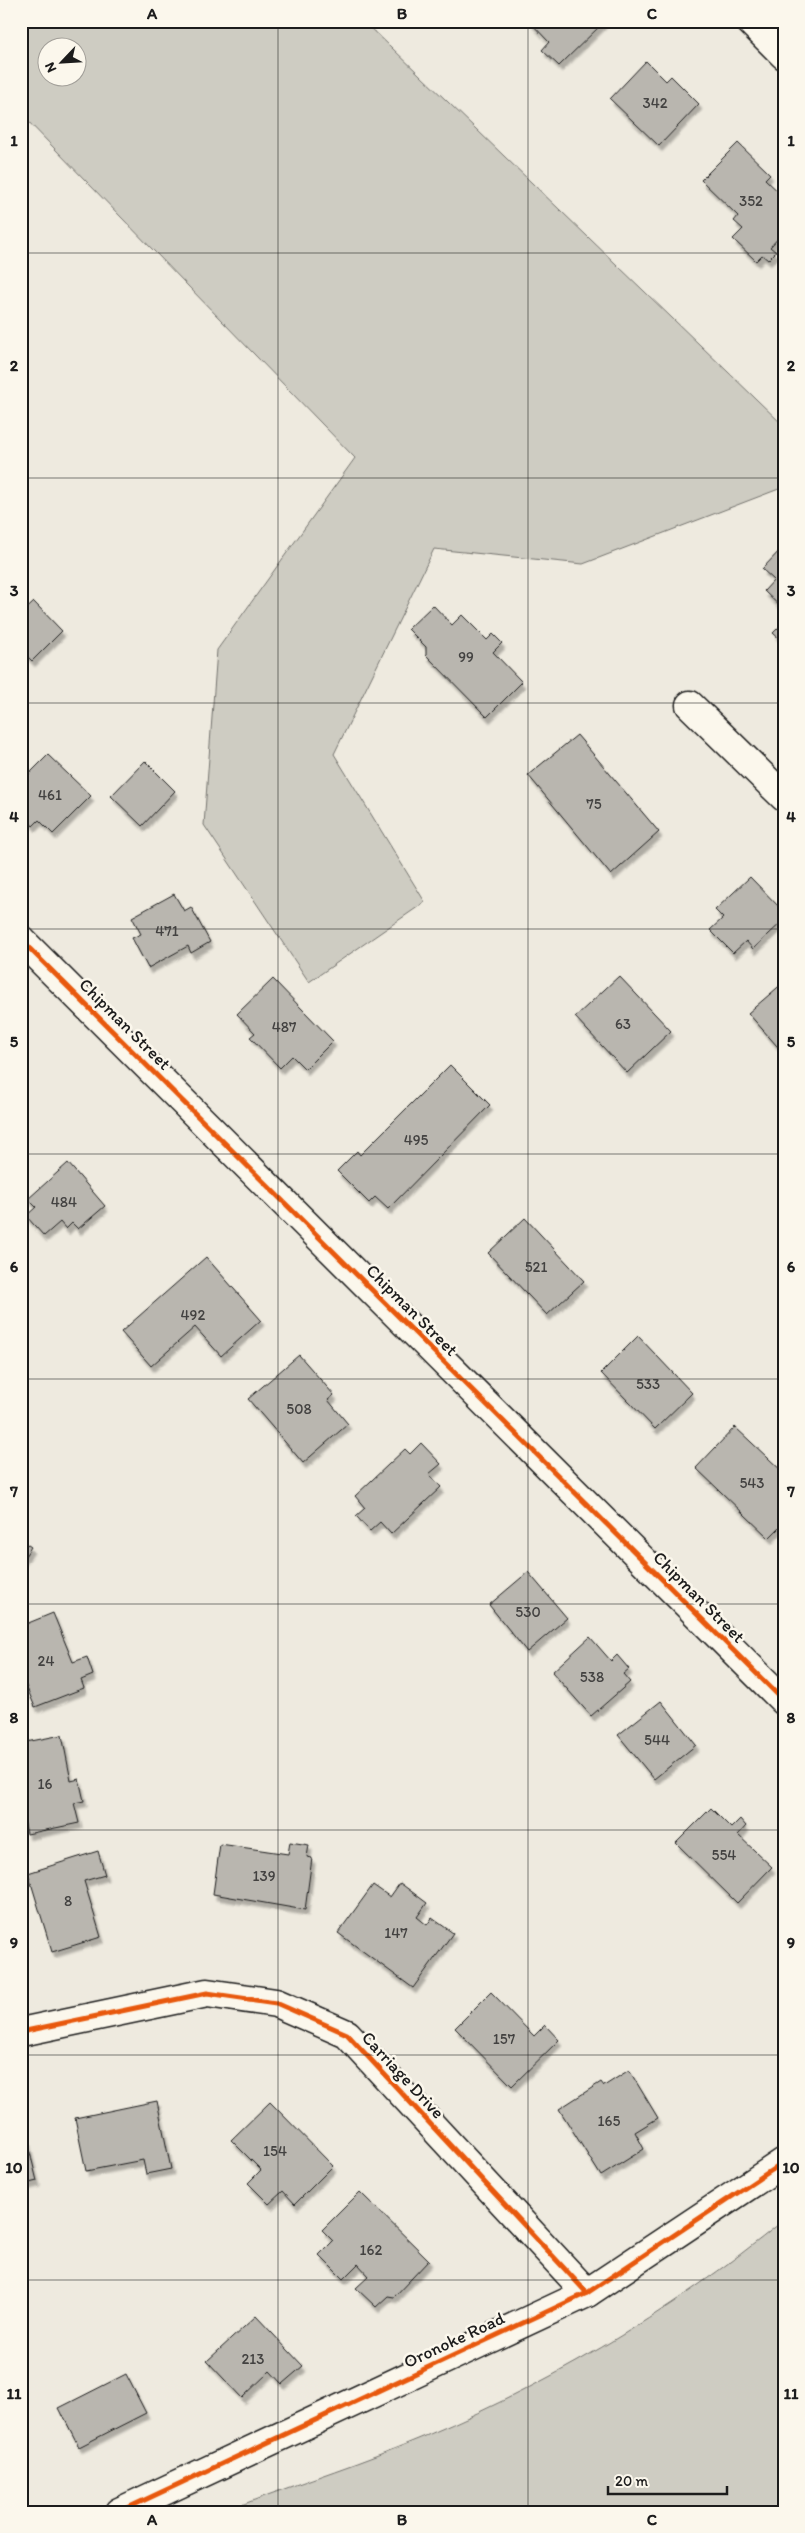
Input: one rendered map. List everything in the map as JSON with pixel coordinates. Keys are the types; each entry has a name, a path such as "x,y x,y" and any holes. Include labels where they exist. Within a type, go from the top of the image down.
{"street":[{"path":"750,21 784,55"},
{"path":"690,705 784,797"},
{"name":"Chipman Street","path":"21,940 784,1700"},
{"name":"Carriage Drive","path":"21,2032 207,1993 276,2003 347,2034 587,2292"},
{"name":"Oronoke Road","path":"119,2512 587,2292 784,2162"}],"shaded area":[{"path":"21,21 364,21 784,426 784,487 583,564 434,549 334,754 425,902 309,982 204,825 217,650 355,458 21,114"},
{"path":"784,2220 784,2512 224,2512 401,2446 503,2401 553,2375 649,2318 695,2287"}],"building":[{"path":"529,21 605,21 559,66 542,50 549,42"},
{"path":"646,61 666,81 671,76 699,104 659,146 610,99"},
{"path":"738,143 770,174 765,179 784,197 784,232 770,247 776,252 768,260 762,255 756,261 733,239 743,229 734,221 738,216 701,180"},
{"path":"784,546 784,610 764,591 774,580 762,569"},
{"path":"34,602 62,631 32,661 21,650 21,614"},
{"path":"433,605 452,625 462,615 487,640 493,634 502,643 493,652 522,682 487,717 426,655 426,647 408,629"},
{"path":"784,622 784,643 773,633"},
{"path":"577,735 659,832 611,875 528,775"},
{"path":"48,755 91,796 53,834 39,820 33,826 23,815 28,809 21,802 21,782"},
{"path":"145,761 175,791 142,826 111,796"},
{"path":"750,877 784,912 784,920 753,949 746,941 733,953 710,930 723,918 715,910"},
{"path":"174,894 184,911 191,907 210,942 191,953 188,946 148,968 132,938 141,934 132,917"},
{"path":"619,976 671,1031 627,1073 575,1017"},
{"path":"273,979 333,1041 305,1069 292,1056 280,1068 250,1037 255,1033 237,1014"},
{"path":"784,982 784,1054 748,1013"},
{"path":"450,1065 490,1105 388,1209 375,1197 369,1203 337,1171 357,1151 360,1155"},
{"path":"68,1163 105,1206 78,1229 72,1223 66,1229 60,1222 44,1236 26,1216 36,1207 28,1199"},
{"path":"525,1218 584,1281 547,1315 488,1253"},
{"path":"206,1257 261,1320 221,1356 195,1327 151,1366 121,1332"},
{"path":"638,1336 692,1393 655,1429 601,1373"},
{"path":"299,1355 334,1395 328,1400 348,1424 303,1463 248,1399"},
{"path":"735,1427 784,1473 784,1523 769,1538 696,1468"},
{"path":"421,1443 441,1464 429,1474 441,1487 391,1534 380,1522 370,1531 356,1516 365,1508 355,1496 405,1449 410,1454"},
{"path":"21,1540 31,1547 21,1562"},
{"path":"528,1572 567,1618 527,1652 489,1605"},
{"path":"53,1613 73,1662 87,1657 93,1675 81,1680 84,1688 35,1707 21,1674 21,1626"},
{"path":"590,1637 611,1661 617,1655 629,1669 623,1674 630,1682 591,1716 552,1672"},
{"path":"661,1701 696,1745 654,1779 618,1735"},
{"path":"62,1735 71,1781 79,1779 84,1801 74,1803 79,1823 27,1834 21,1805 21,1743"},
{"path":"711,1808 731,1828 740,1819 746,1826 738,1835 772,1867 737,1903 676,1843"},
{"path":"290,1842 309,1845 307,1857 312,1858 305,1910 213,1894 220,1844 288,1854"},
{"path":"98,1851 105,1875 84,1881 101,1937 52,1952 28,1873"},
{"path":"400,1883 427,1903 417,1917 427,1925 432,1918 453,1933 413,1988 338,1933 373,1885 390,1897"},
{"path":"491,1992 534,2036 545,2025 559,2040 512,2086 455,2028"},
{"path":"629,2070 658,2118 635,2132 644,2149 601,2176 559,2109 601,2082 604,2086"},
{"path":"157,2101 171,2169 146,2174 143,2160 86,2171 75,2118"},
{"path":"270,2102 333,2166 295,2204 283,2191 269,2204 248,2183 261,2170 231,2140"},
{"path":"25,2132 37,2181 21,2185 21,2133"},
{"path":"360,2192 429,2260 394,2297 388,2296 376,2307 356,2288 369,2276 358,2264 343,2279 319,2255 333,2241 322,2230"},
{"path":"256,2316 303,2366 282,2384 270,2371 242,2398 207,2361"},
{"path":"126,2374 146,2413 79,2447 59,2408"}],"cycle path":[{"path":"21,940 784,1701"},
{"path":"21,2032 207,1993 276,2003 347,2034 587,2293"},
{"path":"119,2512 587,2293 784,2162"}]}
